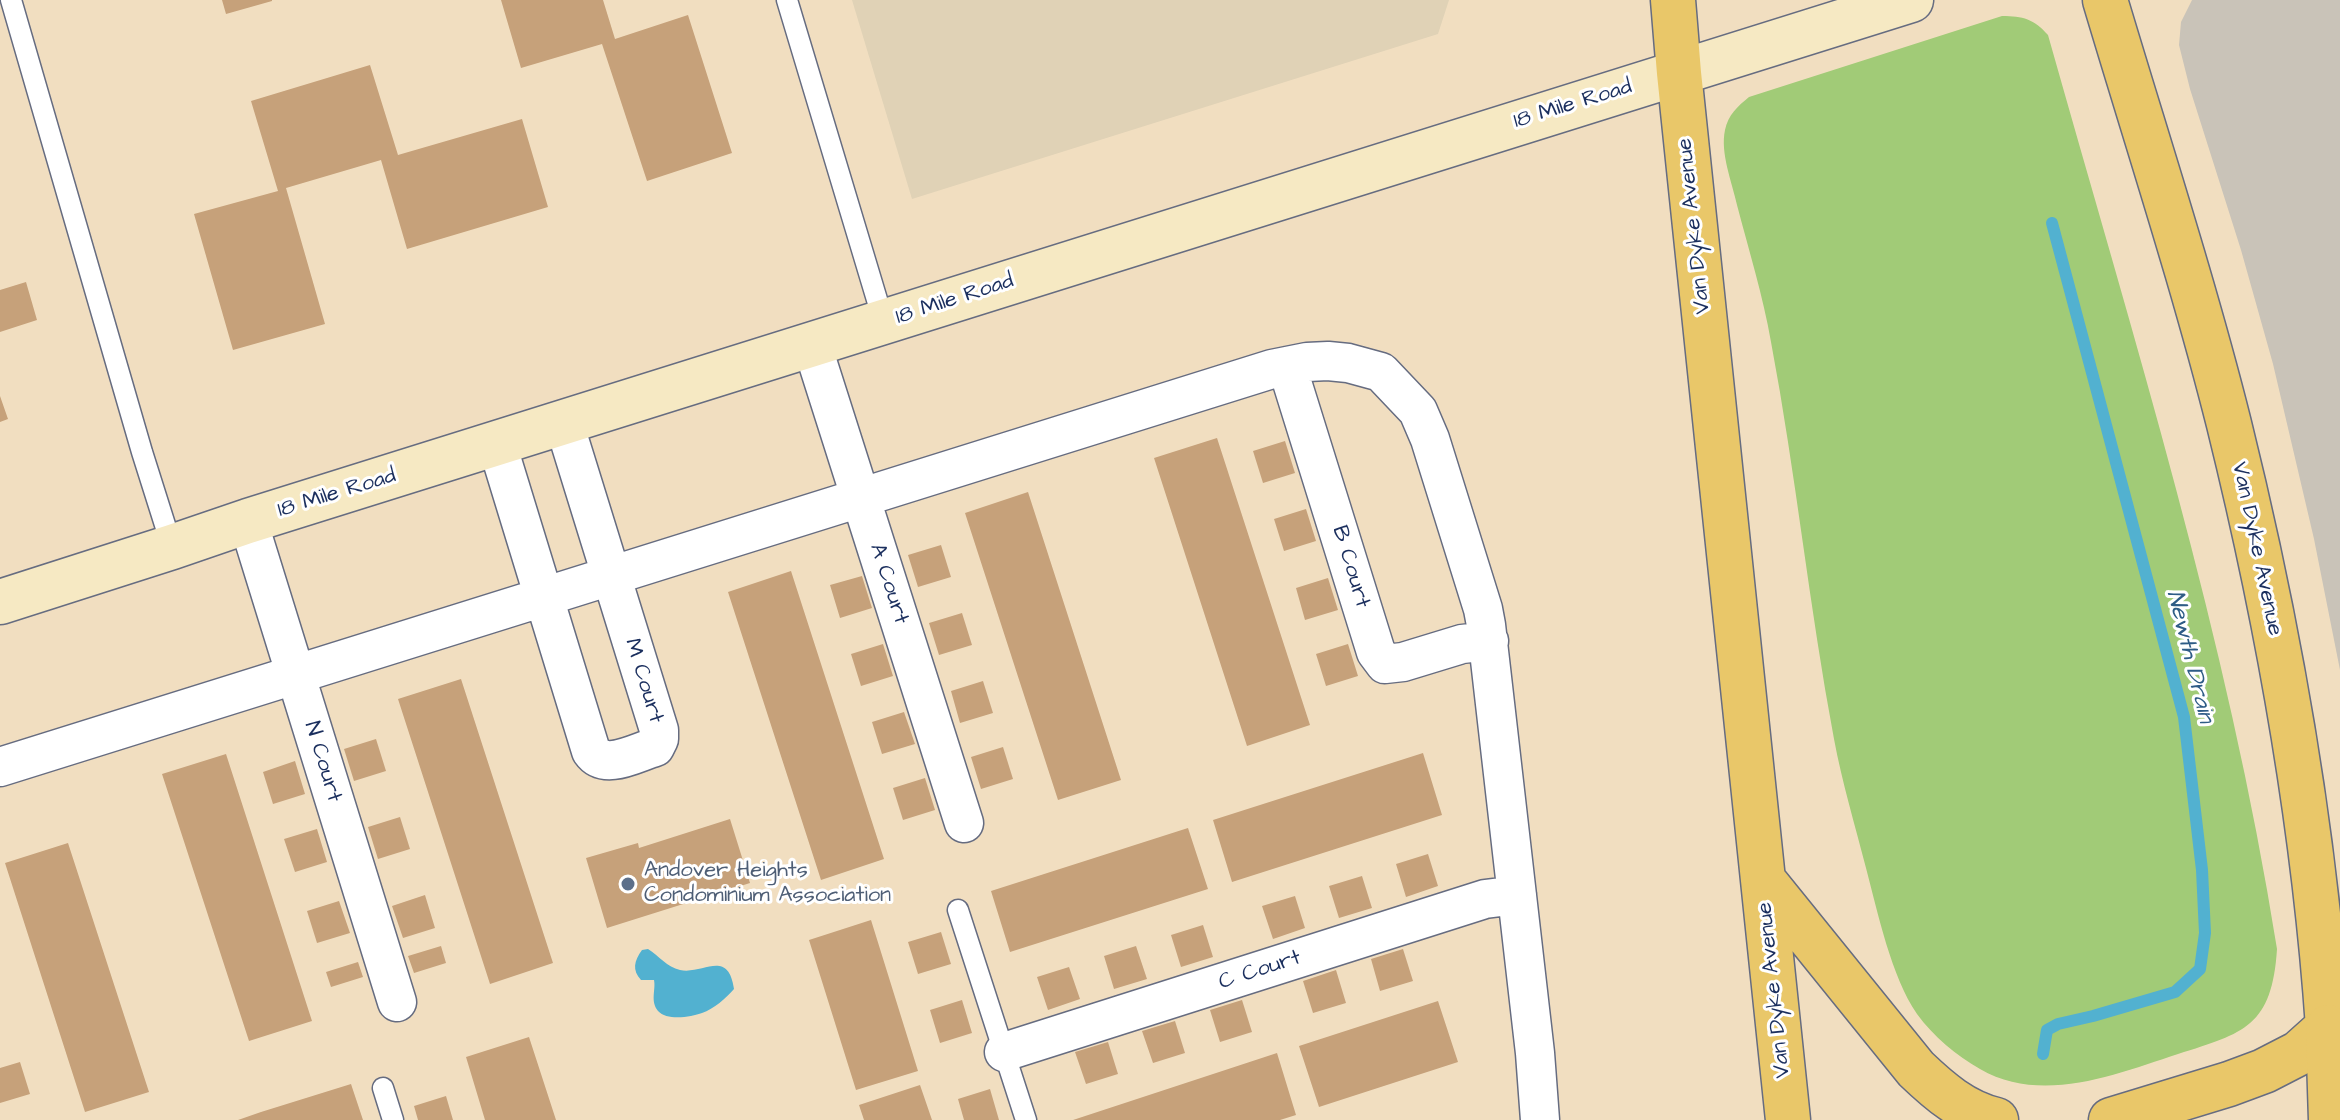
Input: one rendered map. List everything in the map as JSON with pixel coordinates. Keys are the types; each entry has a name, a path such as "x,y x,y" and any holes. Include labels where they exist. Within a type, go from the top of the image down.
{"main road":[{"name":"Van Dyke Avenue","path":"1673,0 1788,1120"},
{"name":"Van Dyke Avenue","path":"2105,0 2228,423 2274,626 2310,835 2322,934 2328,1027"},
{"path":"1764,881 1916,1069 1963,1108 1996,1120"},
{"path":"2111,1120 2264,1071 2299,1053 2328,1027"},
{"path":"2328,1027 2331,1120"}],"street":[{"name":"18 Mile Road","path":"0,602 248,521 1911,0"},
{"name":"A Court","path":"812,345 964,823"},
{"path":"0,767 1272,369 1328,361 1348,363 1381,372 1418,411 1442,475 1483,609 1535,1053 1540,1120"},
{"name":"B Court","path":"1287,366 1376,652 1385,664 1403,662 1462,644 1489,641"},
{"name":"M Court","path":"497,444 591,751 596,759 606,762 655,747 659,730 564,423"},
{"name":"N Court","path":"248,521 397,1002"},
{"name":"C Court","path":"1004,1052 1485,899 1517,895"},
{"name":"Van Dyke Avenue","path":"2328,1027 2340,1112"}],"lane":[{"path":"11,0 172,547"},
{"path":"787,0 884,323"},
{"path":"958,910 1026,1120"},
{"path":"383,1088 393,1120"}],"shaded area":[{"path":"852,0 1449,0 1438,34 912,199"},
{"path":"2192,0 2340,0 2340,670 2314,539 2273,364 2179,45 2181,22"}],"green space":[{"path":"2002,16 2028,20 2048,35 2145,375 2205,603 2257,833 2277,949 2269,995 2261,1011 2237,1032 2130,1070 2054,1085 2029,1085 2004,1080 1954,1052 1917,1014 1893,963 1837,755 1771,342 1724,148 1728,120 1749,97"}],"water":[{"path":"648,949 675,969 689,971 720,966 731,977 734,989 720,1003 702,1013 679,1017 662,1014 654,1003 654,980 641,980 635,969 639,954"}],"building":[{"path":"222,0 272,0 272,1 226,14"},
{"path":"501,0 603,0 615,39 688,15 732,153 647,181 602,44 521,68"},
{"path":"370,65 398,155 522,119 548,207 407,249 381,160 286,188 325,324 233,350 194,214 278,191 251,101"},
{"path":"26,282 37,320 0,332 0,290"},
{"path":"0,396 8,419 0,422"},
{"path":"1217,438 1310,725 1247,746 1154,458"},
{"path":"1285,441 1295,473 1263,483 1253,451"},
{"path":"1028,492 1121,780 1058,800 965,513"},
{"path":"1306,509 1316,541 1284,551 1274,519"},
{"path":"941,545 951,577 918,587 908,555"},
{"path":"791,571 884,859 821,880 728,592"},
{"path":"862,576 872,608 840,618 830,585"},
{"path":"1328,578 1338,610 1305,620 1296,588"},
{"path":"962,613 972,645 939,655 929,623"},
{"path":"883,644 893,676 861,686 851,654"},
{"path":"1348,644 1358,676 1326,686 1316,654"},
{"path":"461,679 553,963 490,984 398,699"},
{"path":"983,681 993,713 960,723 951,691"},
{"path":"904,712 915,744 882,754 872,722"},
{"path":"376,739 386,771 354,781 344,749"},
{"path":"1003,747 1013,779 981,789 971,757"},
{"path":"1423,753 1442,815 1232,882 1213,820"},
{"path":"226,754 312,1021 249,1041 162,774"},
{"path":"295,761 305,794 273,804 263,772"},
{"path":"925,778 935,810 903,820 893,788"},
{"path":"400,817 410,849 378,859 368,827"},
{"path":"730,819 750,883 607,928 586,858 638,843 639,848"},
{"path":"1188,828 1208,889 1010,952 991,891"},
{"path":"317,829 327,862 295,872 284,839"},
{"path":"68,843 149,1092 85,1112 5,863"},
{"path":"1428,854 1438,886 1406,897 1396,864"},
{"path":"1362,876 1372,908 1339,918 1329,886"},
{"path":"425,895 435,928 403,938 392,906"},
{"path":"1295,896 1305,928 1273,939 1262,906"},
{"path":"339,901 350,933 317,943 307,911"},
{"path":"871,920 918,1071 856,1090 809,940"},
{"path":"1203,925 1213,957 1181,967 1171,935"},
{"path":"941,932 951,964 918,974 908,942"},
{"path":"441,946 446,963 414,973 408,956"},
{"path":"1136,946 1147,979 1114,989 1104,956"},
{"path":"1403,949 1413,981 1380,991 1371,959"},
{"path":"358,962 363,977 331,987 326,972"},
{"path":"1069,967 1080,999 1048,1010 1037,977"},
{"path":"1336,970 1346,1003 1313,1013 1303,981"},
{"path":"962,1000 972,1033 940,1043 930,1010"},
{"path":"1242,1000 1252,1032 1220,1042 1210,1010"},
{"path":"1438,1001 1458,1062 1319,1107 1299,1046"},
{"path":"1175,1021 1185,1053 1153,1063 1142,1031"},
{"path":"529,1037 556,1120 485,1120 466,1057"},
{"path":"1108,1042 1118,1074 1086,1084 1075,1052"},
{"path":"1277,1053 1296,1115 1280,1120 1073,1120"},
{"path":"20,1062 30,1094 0,1103 0,1068"},
{"path":"351,1084 363,1120 238,1120 261,1112"},
{"path":"920,1085 932,1120 864,1120 859,1105"},
{"path":"990,1089 999,1120 964,1120 958,1099"},
{"path":"446,1096 453,1120 418,1120 414,1106"}],"waterway":[{"name":"Newth Drain","path":"2043,1054 2047,1030 2058,1024 2175,992 2200,969 2205,933 2202,870 2184,717 2052,223"}],"place":[{"name":"Andover Heights Condominium Association","path":"628,884"}]}
